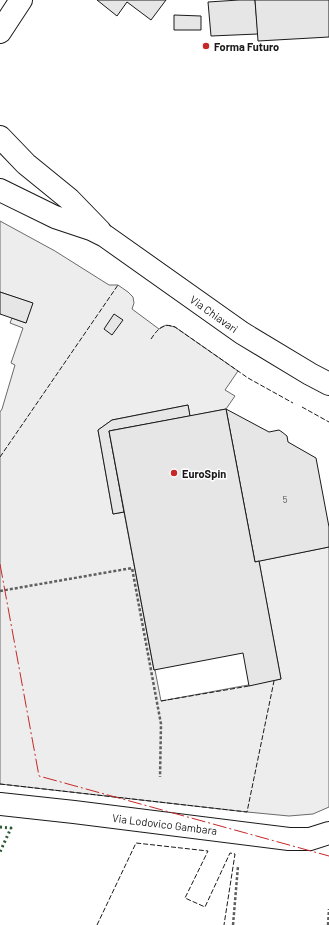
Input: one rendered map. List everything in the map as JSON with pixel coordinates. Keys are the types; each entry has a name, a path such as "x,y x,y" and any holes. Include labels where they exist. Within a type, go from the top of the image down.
{"street":[{"path":"0,32 21,0"},
{"name":"Via Chiavari","path":"0,137 26,164 69,199 105,236"},
{"name":"Via Chiavari","path":"0,190 55,218 91,229 105,236 242,333 329,384"},
{"name":"Via Lodovico Gambara","path":"0,804 289,839 310,839 329,833"}],"path":[{"path":"0,591 132,568 161,724 160,777"},
{"path":"233,925 238,866"},
{"path":"328,925 329,909"}],"shaded area":[{"path":"0,221 55,251 109,285 118,285 133,297 134,303 132,309 159,329 166,325 175,327 238,371 225,390 235,396 226,409 190,416 188,405 112,420 98,430 113,514 124,512 161,701 281,679 259,561 329,547 329,807 313,814 289,816 0,784 0,412 15,365 11,363 23,328 10,323 12,318 26,323 32,303 0,292"}],"building":[{"path":"97,0 166,0 151,20 127,2 117,16"},
{"path":"255,0 258,34 211,36 208,2"},
{"path":"255,0 329,0 329,37 258,41"},
{"path":"174,15 201,16 201,30 174,30"},
{"path":"0,292 33,303 26,323 0,314"},
{"path":"114,314 123,320 112,335 104,329"},
{"path":"188,405 190,416 109,431 124,512 113,514 98,430 112,420"},
{"path":"226,409 269,432 279,430 287,436 288,442 316,458 329,527 329,547 255,562"},
{"path":"226,409 255,562 259,561 281,679 249,686 243,653 154,670 109,431"}],"hedge":[{"path":"0,827 11,828 0,852"}],"fence":[{"path":"0,457 118,285"},
{"path":"151,339 158,330 164,326 175,327 248,378 293,403"},
{"path":"302,407 329,422"},
{"path":"0,784 247,812 274,681"},
{"path":"161,701 249,686"},
{"path":"97,925 136,843 208,851 185,898 205,907 230,853 235,854 224,925"}],"power":[{"path":"0,564 39,776 329,856"}],"place":[{"name":"Forma Futuro","path":"206,46"},
{"name":"EuroSpin","path":"174,473"}]}
